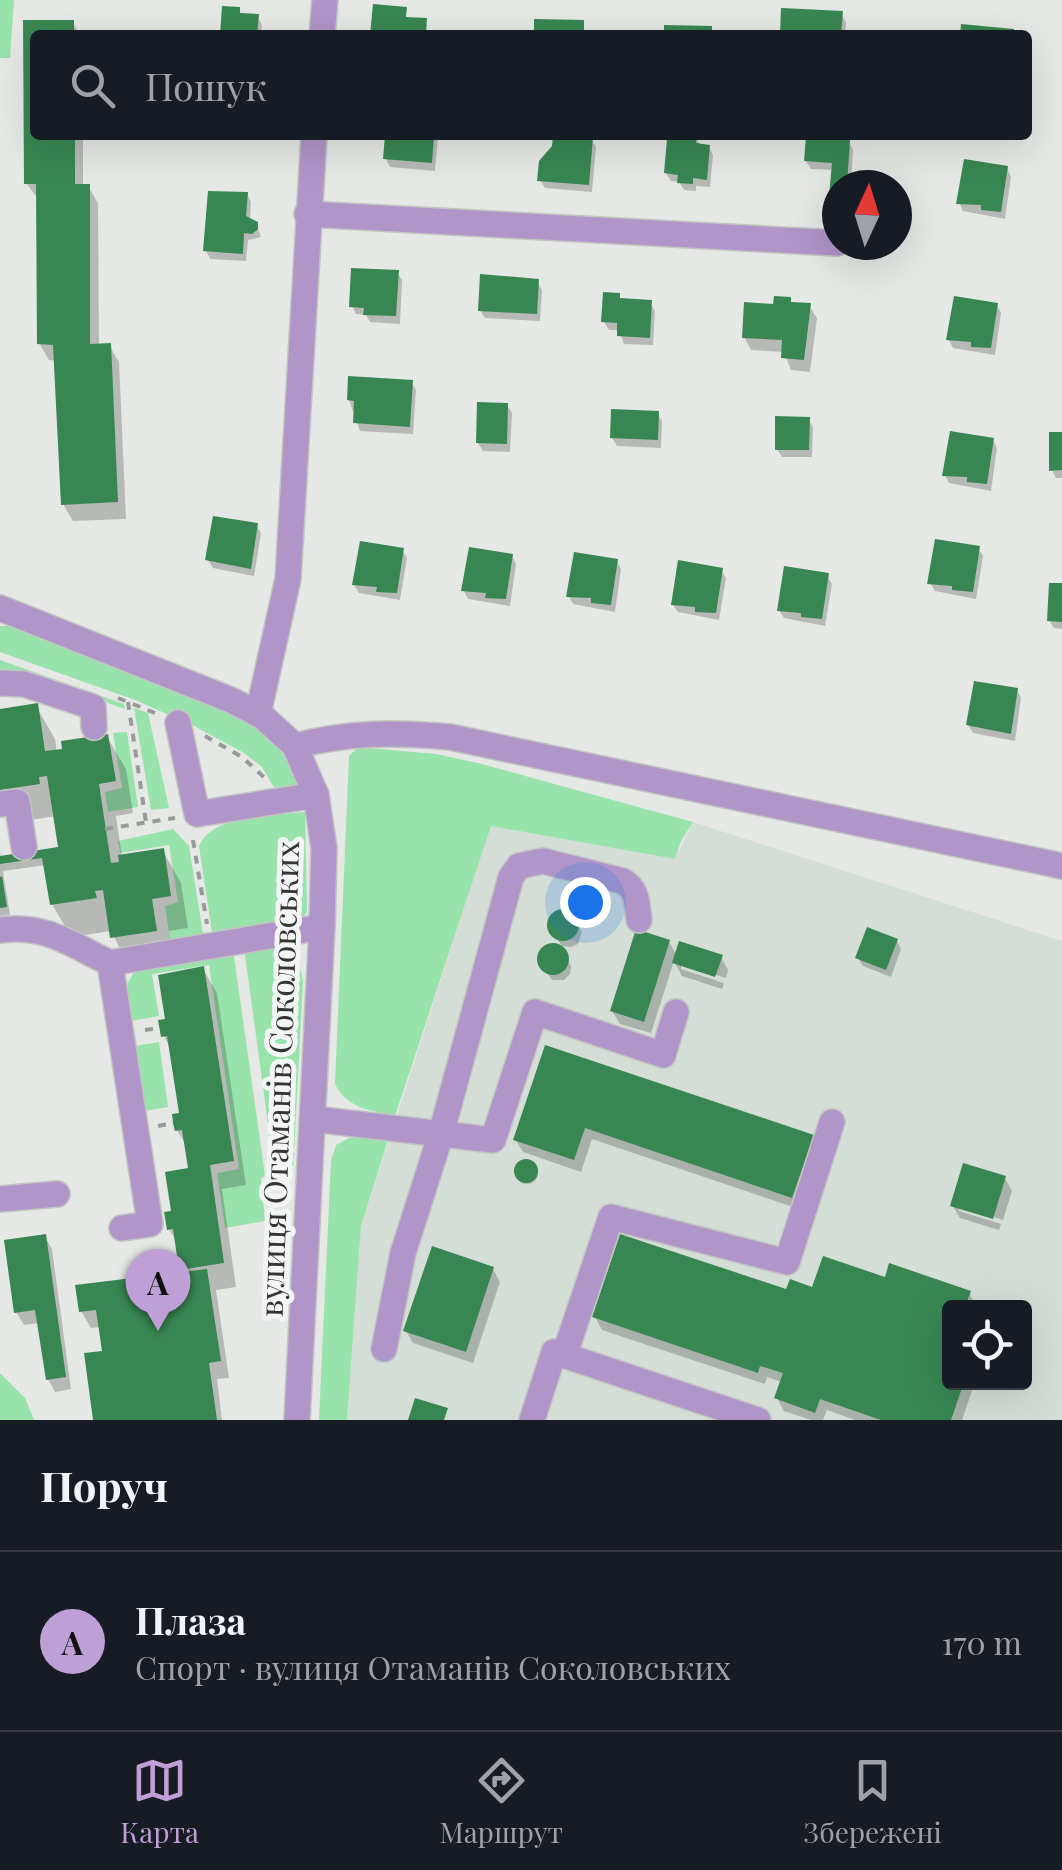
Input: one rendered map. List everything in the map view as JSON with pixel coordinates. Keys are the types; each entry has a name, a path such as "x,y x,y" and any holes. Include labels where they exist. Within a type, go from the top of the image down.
{"street":[{"path":"322,30 325,0"},
{"path":"258,714 288,579 314,140"},
{"path":"307,214 822,242"},
{"path":"0,608 231,700 258,714 295,746 336,736 390,732 450,737 1062,866"},
{"path":"0,684 24,684 93,707 94,727"},
{"path":"178,723 193,814 316,795"},
{"name":"вулиця Отаманів Соколовських","path":"295,746 316,795 324,848 298,1420"},
{"path":"0,804 16,802 24,847"},
{"path":"384,1349 403,1253 441,1134 511,877 519,866 543,861 624,881 636,895 639,920"},
{"path":"0,930 24,927 44,931 110,963 322,927"},
{"path":"110,963 150,1224 122,1228"},
{"path":"314,1119 493,1140 535,1012 663,1055 676,1012"},
{"path":"564,1356 611,1218 787,1262 832,1122"},
{"path":"0,1199 57,1194"},
{"path":"532,1420 554,1352 758,1420"}],"path":[{"path":"110,695 221,744 258,769 278,803"},
{"path":"128,702 146,822"},
{"path":"106,829 193,814 210,946"}],"shaded area":[{"path":"693,822 1062,941 1062,1420 347,1420 361,1226 491,825 675,859"}],"green space":[{"path":"0,0 14,0 10,58 0,58"},
{"path":"0,626 49,641 243,718 276,744 298,785 277,792 261,766 194,726 135,700 0,652"},
{"path":"0,660 124,704 125,709 35,677 0,675"},
{"path":"134,708 148,713 169,808 151,810"},
{"path":"127,732 138,807 108,812 105,792 122,788 113,733"},
{"path":"358,747 436,754 478,763 693,822 675,859 491,826 395,1116 353,1103 335,1084 349,756"},
{"path":"305,812 307,911 302,920 213,939 199,846 217,827 231,822"},
{"path":"173,829 189,846 203,934 170,940 165,906 178,902 169,845 120,853 118,841"},
{"path":"286,944 298,959 303,981 293,1171 275,1174 244,948"},
{"path":"233,950 265,1175 261,1179 265,1221 225,1228 217,1173 239,1169 209,965 152,974 159,1016 132,1021 127,984 135,971"},
{"path":"159,1042 168,1107 145,1111 135,1046"},
{"path":"355,1135 388,1140 361,1226 347,1420 319,1420 331,1161 336,1145"},
{"path":"0,1373 25,1398 34,1420 0,1420"}],"building":[{"path":"373,4 407,7 406,17 427,18 426,30 370,30"},
{"path":"222,6 240,7 240,13 259,14 257,30 220,30"},
{"path":"781,8 843,11 841,30 780,30"},
{"path":"534,19 584,20 584,30 534,30"},
{"path":"23,20 74,20 74,30 30,30 30,140 75,140 75,184 90,184 90,344 111,343 118,502 61,505 53,345 37,344 36,184 24,184"},
{"path":"961,24 1014,29 1014,30 960,30"},
{"path":"664,25 712,26 712,30 664,30"},
{"path":"385,140 434,140 432,163 383,159"},
{"path":"553,140 593,140 589,185 537,181 539,161"},
{"path":"667,140 696,140 710,145 707,180 693,178 693,184 677,183 678,175 664,173"},
{"path":"806,140 850,140 848,170 831,170 832,163 804,161"},
{"path":"964,159 1008,166 1001,212 981,210 981,205 956,204"},
{"path":"208,191 248,192 246,216 258,222 258,229 252,234 244,233 243,254 203,251"},
{"path":"351,268 399,270 396,316 363,315 364,308 349,307"},
{"path":"480,274 539,279 537,314 478,311"},
{"path":"603,292 620,293 620,298 652,300 650,338 617,336 617,323 601,322"},
{"path":"774,296 811,303 804,360 781,358 782,340 742,338 744,302 773,304"},
{"path":"954,296 998,303 991,348 946,340"},
{"path":"348,376 413,380 410,427 353,423 354,401 347,400"},
{"path":"477,402 508,403 507,444 476,443"},
{"path":"611,409 659,411 658,440 610,438"},
{"path":"775,416 810,417 809,450 775,450"},
{"path":"950,431 994,438 987,484 967,482 967,477 942,476"},
{"path":"1049,432 1062,432 1062,470 1049,471"},
{"path":"213,516 258,523 251,569 205,560"},
{"path":"935,539 980,546 973,592 927,584"},
{"path":"360,541 404,548 397,593 352,585"},
{"path":"469,547 513,554 506,599 461,591"},
{"path":"574,552 618,559 611,605 591,603 591,598 566,597"},
{"path":"678,560 723,568 716,613 671,605"},
{"path":"784,566 829,573 822,619 777,611"},
{"path":"1049,583 1062,583 1062,622 1047,621"},
{"path":"974,681 1018,688 1011,734 966,725"},
{"path":"38,703 45,751 62,749 61,741 108,734 116,781 99,784 111,863 119,862 118,855 164,848 171,896 152,899 157,931 110,938 103,890 95,891 97,898 50,905 42,858 0,864 0,856 58,847 47,776 39,777 40,784 0,790 0,709"},
{"path":"0,877 7,907 0,908"},
{"path":"563,909 574,914 579,925 574,936 563,941 552,936 547,925 552,914"},
{"path":"867,927 898,939 886,970 855,958"},
{"path":"636,929 670,940 644,1022 610,1011"},
{"path":"679,941 723,955 715,977 672,963"},
{"path":"553,943 564,948 569,959 564,970 553,975 542,970 537,959 542,948"},
{"path":"204,966 234,1161 210,1165 224,1263 179,1270 173,1229 167,1230 164,1212 171,1211 165,1172 188,1168 182,1130 175,1131 173,1123 172,1114 179,1113 167,1036 161,1037 158,1020 165,1019 158,975"},
{"path":"545,1045 814,1135 792,1198 585,1128 574,1160 513,1140"},
{"path":"526,1159 538,1171 526,1183 514,1171"},
{"path":"963,1163 1006,1176 993,1219 950,1206"},
{"path":"46,1234 66,1377 46,1380 35,1310 14,1313 4,1240"},
{"path":"620,1234 786,1289 790,1279 812,1287 823,1256 885,1277 889,1263 971,1291 968,1300 942,1300 942,1390 961,1390 951,1420 881,1420 820,1399 815,1413 774,1398 783,1373 760,1366 758,1373 592,1317"},
{"path":"432,1246 494,1267 466,1352 403,1331"},
{"path":"207,1269 221,1361 209,1363 217,1420 93,1420 84,1353 102,1351 96,1310 79,1312 75,1285"},
{"path":"415,1398 448,1408 444,1420 408,1420"}],"place":[{"name":"Плаза","path":"158,1331"}]}
